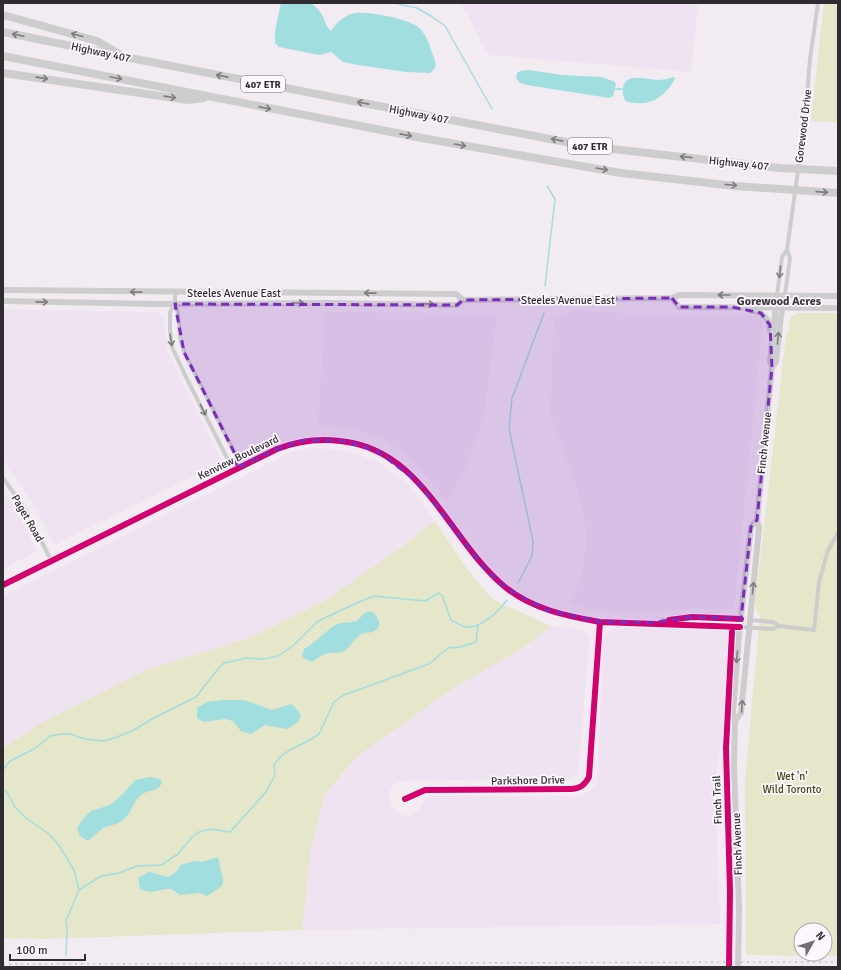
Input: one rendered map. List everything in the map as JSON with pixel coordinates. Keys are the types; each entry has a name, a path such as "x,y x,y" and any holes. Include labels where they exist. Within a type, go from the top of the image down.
{"highway":[{"path":"3,15 97,41 125,57"},
{"name":"Highway 407","path":"3,32 586,146 780,168 838,171"},
{"name":"Highway 407","path":"3,56 213,98 621,173 781,190 838,193"},
{"path":"3,73 188,100 213,98"}],"main road":[{"name":"Steeles Avenue East","path":"3,290 456,294 463,300"},
{"name":"Steeles Avenue East","path":"3,301 174,304 310,303 457,305 463,300 672,298 679,295 838,296"},
{"name":"Finch Avenue","path":"735,721 741,713 760,528 757,520 777,295"},
{"name":"Finch Avenue","path":"771,364 776,362 785,296"},
{"path":"672,298 679,307 838,308"},
{"path":"732,307 740,311 758,312 768,319 770,325 769,357 771,364"},
{"name":"Kenview Boulevard","path":"3,585 277,449 292,443 306,440 325,439 359,444 393,459 417,481 486,570 506,588 526,601 546,610 600,622 740,627"},
{"name":"Finch Avenue","path":"738,967 739,908 734,772 735,721 733,713 740,627 751,527 757,520"},
{"name":"Kenview Boulevard","path":"649,623 692,616 750,620"}],"street":[{"name":"Gorewood Drive","path":"777,295 782,257 787,250 805,120 810,59 818,3"},
{"name":"Gorewood Drive","path":"785,296 790,258 787,250"},
{"path":"175,292 174,304 170,312 172,347 228,460 237,468"},
{"path":"174,304 178,313 180,338 184,352 236,456 237,468"},
{"path":"185,375 194,371"},
{"name":"Paget Road","path":"3,478 25,509 51,560"},
{"path":"750,620 773,622 779,626 814,630 819,582 828,550 838,533"},
{"name":"Parkshore Drive","path":"405,799 424,790 578,789 583,786 589,777 600,622"},
{"path":"740,627 772,629 779,626"}],"highlighted area":[{"path":"672,298 679,307 732,307 761,313 770,325 772,367 757,520 751,527 741,619 692,617 649,623 600,622 546,610 506,588 486,570 417,481 377,451 344,441 305,440 277,449 237,468 236,456 184,352 175,304 457,305 463,300"}],"shaded area":[{"path":"459,3 698,3 691,72 489,55 478,37 467,12"},
{"path":"3,309 159,312 164,318 167,351 221,459 219,464 54,545 32,503 3,460"},
{"path":"574,310 642,314 754,315 760,318 763,322 734,610 693,609 649,612 606,611 570,605 582,576 587,536 582,504 550,411 554,317"},
{"path":"325,312 497,314 484,415 467,465 447,502 413,460 385,440 352,428 318,425"},
{"path":"313,448 344,450 376,461 407,483 435,521 403,546 324,601 251,637 144,671 39,724 3,748 3,596 294,451"},
{"path":"3,491 14,506 37,551 3,569"},
{"path":"551,626 585,630 590,637 578,773 572,778 404,781 396,783 392,787 389,793 390,804 397,813 408,816 419,811 424,801 431,796 584,795 594,787 597,780 604,636 616,626 727,631 734,636 735,644 715,784 720,924 302,930 311,850 324,796 355,758 451,690 523,648"}],"green space":[{"path":"824,3 838,3 838,122 811,121"},
{"name":"Wet 'n' Wild Toronto","path":"798,313 838,313 838,956 833,956 833,922 793,922 793,956 746,955 745,781 760,615 756,610 755,605 786,335 789,330 790,317"},
{"path":"435,521 467,569 492,599 551,626 523,648 451,690 355,758 324,796 311,850 302,930 46,939 3,938 3,748 39,724 144,671 251,637 324,601 403,546"}],"water":[{"path":"281,3 311,3 317,8 327,27 331,31 342,19 348,15 357,13 375,14 412,23 425,35 436,65 430,73 406,72 343,62 331,52 319,55 279,47 275,43 275,31"},
{"path":"529,70 562,75 602,77 615,82 616,84 613,96 609,98 520,83 516,78 517,73 520,71"},
{"path":"673,77 675,78 668,89 653,101 632,103 627,102 624,98 624,84 631,79 641,78 659,80"},
{"path":"371,611 378,619 378,628 372,632 360,635 344,651 325,654 312,662 302,656 304,649 334,626 356,621 363,614"},
{"path":"244,700 272,710 291,704 301,716 297,723 287,729 265,725 251,734 241,731 233,721 225,719 203,722 197,718 197,708 207,702"},
{"path":"150,777 160,779 162,783 155,790 141,795 123,820 105,827 88,841 80,836 77,828 82,820 91,811 110,805 123,794 135,780"},
{"path":"218,857 223,880 222,886 207,896 200,893 180,895 171,889 148,892 140,889 138,878 149,872 168,877 176,872 181,865 194,861 202,862"}],"waterway":[{"path":"394,3 417,8 445,26 492,109"},
{"path":"613,89 624,89"},
{"path":"545,286 555,199 547,186"},
{"path":"518,583 532,556 533,541 509,429 512,398 544,313"},
{"path":"3,770 10,761 36,748 50,736 70,734 85,739 104,741 134,730 150,720 196,697 224,663 247,658 264,659 278,656 295,644 318,621 374,596 425,601 439,593 442,595 451,620 466,627 472,627 484,622 507,600"},
{"path":"79,890 101,876 119,873 137,866 161,865 178,854 192,837 199,832 211,829 230,832 266,792 275,775 274,765 281,756 319,734 334,702 344,695 429,664 448,648 460,647 476,642 478,625"},
{"path":"3,789 7,792 15,807 27,819 48,833 58,844 74,870 79,890 66,921 66,956"}],"railway":[{"path":"3,964 838,962"}],"cycle path":[{"path":"3,585 277,449 308,441 332,440 369,448 393,460 414,478 485,567 505,587 526,601 562,614 600,622 740,627"},
{"path":"669,620 692,617 741,619"},
{"path":"405,799 425,790 571,789 580,787 584,784 589,777 600,622"},
{"name":"Finch Trail","path":"729,967 730,891 726,748 732,632"}],"district":[{"name":"Gorewood Acres","path":"779,301"}]}
